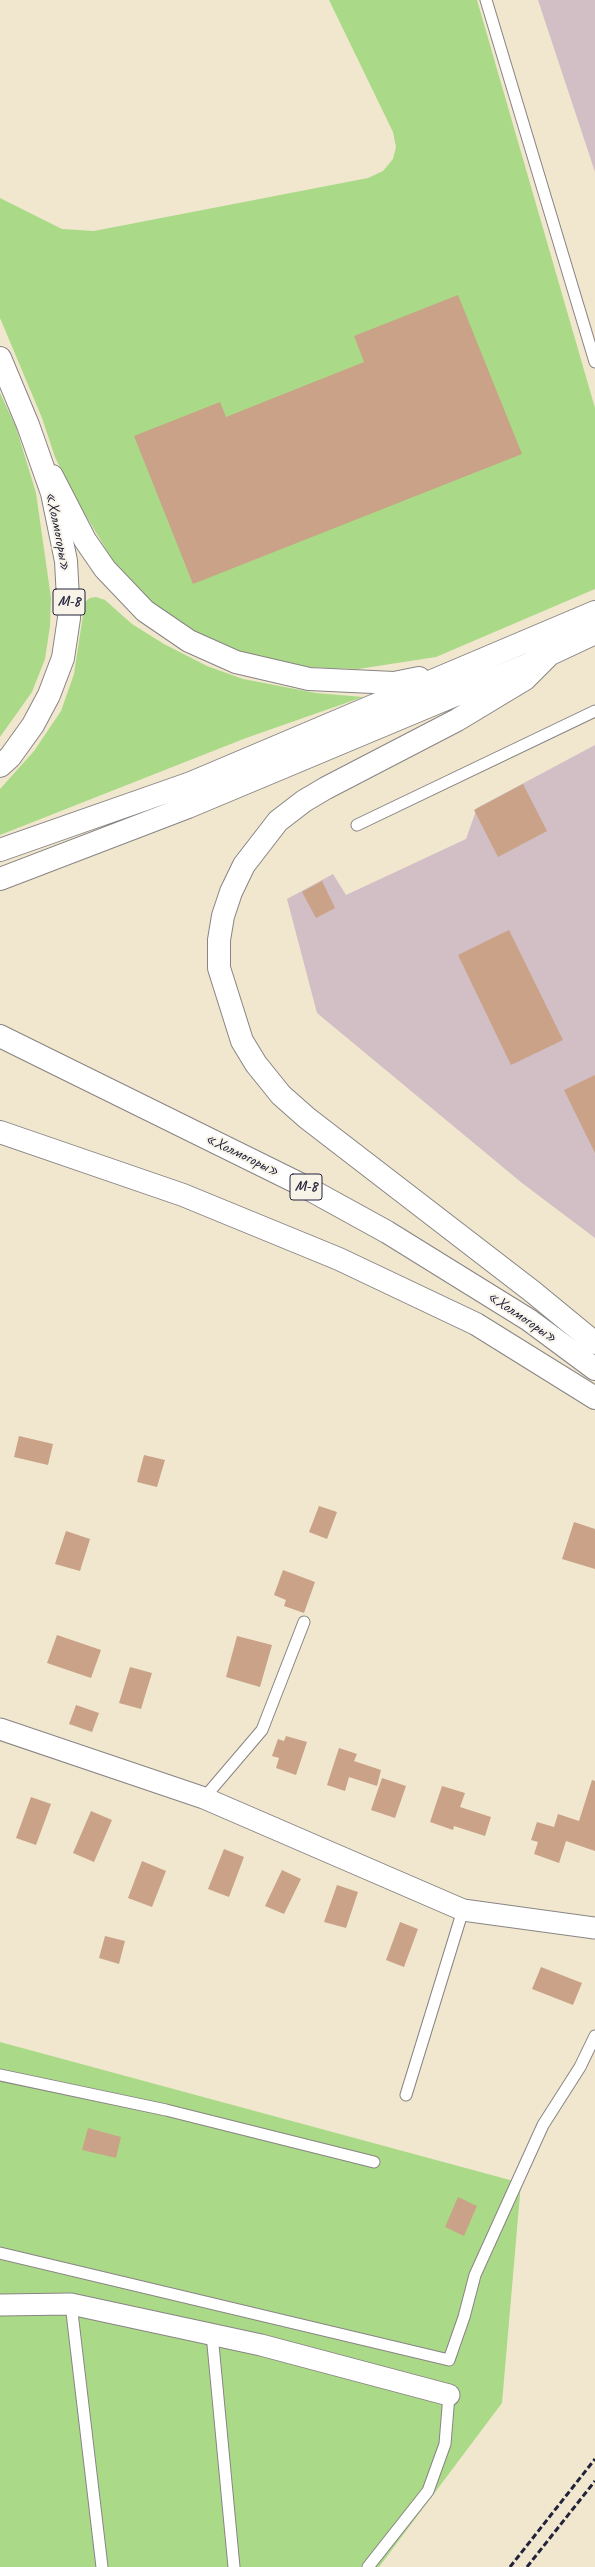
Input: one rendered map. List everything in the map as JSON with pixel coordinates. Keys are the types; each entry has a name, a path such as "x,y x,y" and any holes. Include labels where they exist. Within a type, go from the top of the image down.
{"main road":[{"name":"«Холмогоры»","path":"0,358 28,425 52,493 66,561 70,618 63,658 49,695 33,726 10,756 0,766"},
{"name":"М-8","path":"28,425 85,540 105,569 145,611 189,641 236,662 310,679 394,683 454,672"},
{"name":"М-8","path":"0,850 191,783 595,612"},
{"path":"0,878 188,807 549,655 595,633"},
{"path":"549,655 526,680 457,720 326,788 278,821 244,865 223,916 219,940 219,968 225,992 242,1041 256,1064 281,1095 307,1118 532,1292 595,1343"},
{"name":"«Холмогоры»","path":"0,1036 298,1183 387,1232 528,1320 595,1369"},
{"name":"«Холмогоры»","path":"0,1132 183,1195 340,1259 476,1324 595,1398"}],"street":[{"path":"0,1729 204,1798 463,1910 595,1928"},
{"path":"0,2305 71,2304 261,2345 449,2395"}],"lane":[{"path":"486,0 595,362"},
{"path":"357,824 595,711"},
{"path":"204,1798 262,1730 304,1622"},
{"path":"406,2095 463,1910"},
{"path":"0,2253 449,2360 464,2317 475,2275 544,2126 580,2068 595,2036"},
{"path":"0,2075 166,2110 374,2162"},
{"path":"71,2304 102,2567"},
{"path":"212,2334 234,2567"},
{"path":"368,2567 428,2491 445,2444 449,2395"}],"shaded area":[{"path":"538,0 595,0 595,172"},
{"path":"595,745 595,1238 522,1183 317,1013 287,899 333,874 346,895 466,839 477,808"}],"green space":[{"path":"329,0 477,0 595,408 595,589 436,657 358,669 301,667 255,657 206,637 179,623 154,605 113,561 73,494 55,457 42,418 0,318 0,198 62,229 94,231 368,178 383,171 393,159 396,147 393,132"},
{"path":"0,393 16,427 36,493 51,598 50,626 45,659 32,692 0,737"},
{"path":"96,597 105,600 132,624 164,644 207,666 243,679 316,693 363,697 246,738 0,835 0,789 34,751 61,711 74,674 85,602 90,598"},
{"path":"0,2042 521,2183 502,2403 379,2567 0,2567"}],"building":[{"path":"458,295 522,454 193,584 134,436 220,402 226,417 364,362 354,336"},
{"path":"523,784 547,831 498,857 474,810"},
{"path":"322,881 335,908 316,918 302,892"},
{"path":"509,930 563,1040 511,1065 458,955"},
{"path":"595,1075 595,1153 564,1090"},
{"path":"19,1436 53,1444 48,1465 14,1457"},
{"path":"144,1455 165,1460 157,1487 137,1482"},
{"path":"319,1506 337,1512 327,1539 309,1532"},
{"path":"574,1522 595,1529 595,1569 562,1559"},
{"path":"66,1531 90,1539 80,1571 55,1564"},
{"path":"283,1570 315,1582 304,1613 284,1606 286,1600 274,1595"},
{"path":"57,1635 101,1650 91,1678 47,1663"},
{"path":"237,1636 272,1645 260,1687 226,1677"},
{"path":"130,1667 152,1673 141,1709 119,1703"},
{"path":"76,1705 99,1713 92,1732 69,1724"},
{"path":"286,1736 307,1742 296,1775 276,1768 279,1758 272,1756 278,1739 284,1741"},
{"path":"339,1748 357,1754 354,1761 381,1770 377,1786 349,1777 345,1791 327,1785"},
{"path":"382,1778 406,1786 395,1818 371,1810"},
{"path":"592,1780 595,1781 595,1851 566,1841 559,1863 534,1854 538,1842 531,1840 537,1822 554,1827 558,1814 579,1821"},
{"path":"442,1786 465,1793 460,1807 491,1817 485,1836 454,1826 453,1830 430,1822"},
{"path":"31,1797 51,1804 36,1845 16,1838"},
{"path":"91,1811 112,1820 94,1862 73,1853"},
{"path":"224,1849 244,1857 229,1897 208,1889"},
{"path":"142,1861 166,1871 152,1907 128,1898"},
{"path":"282,1870 301,1879 284,1914 265,1906"},
{"path":"337,1885 358,1892 346,1928 324,1922"},
{"path":"400,1922 418,1929 404,1967 386,1960"},
{"path":"105,1936 125,1941 119,1964 99,1958"},
{"path":"541,1967 582,1983 573,2005 532,1989"},
{"path":"88,2128 121,2137 116,2158 82,2150"},
{"path":"458,2197 477,2206 464,2236 445,2227"}],"railway":[{"path":"510,2567 595,2459"},
{"path":"527,2567 595,2481"}]}
